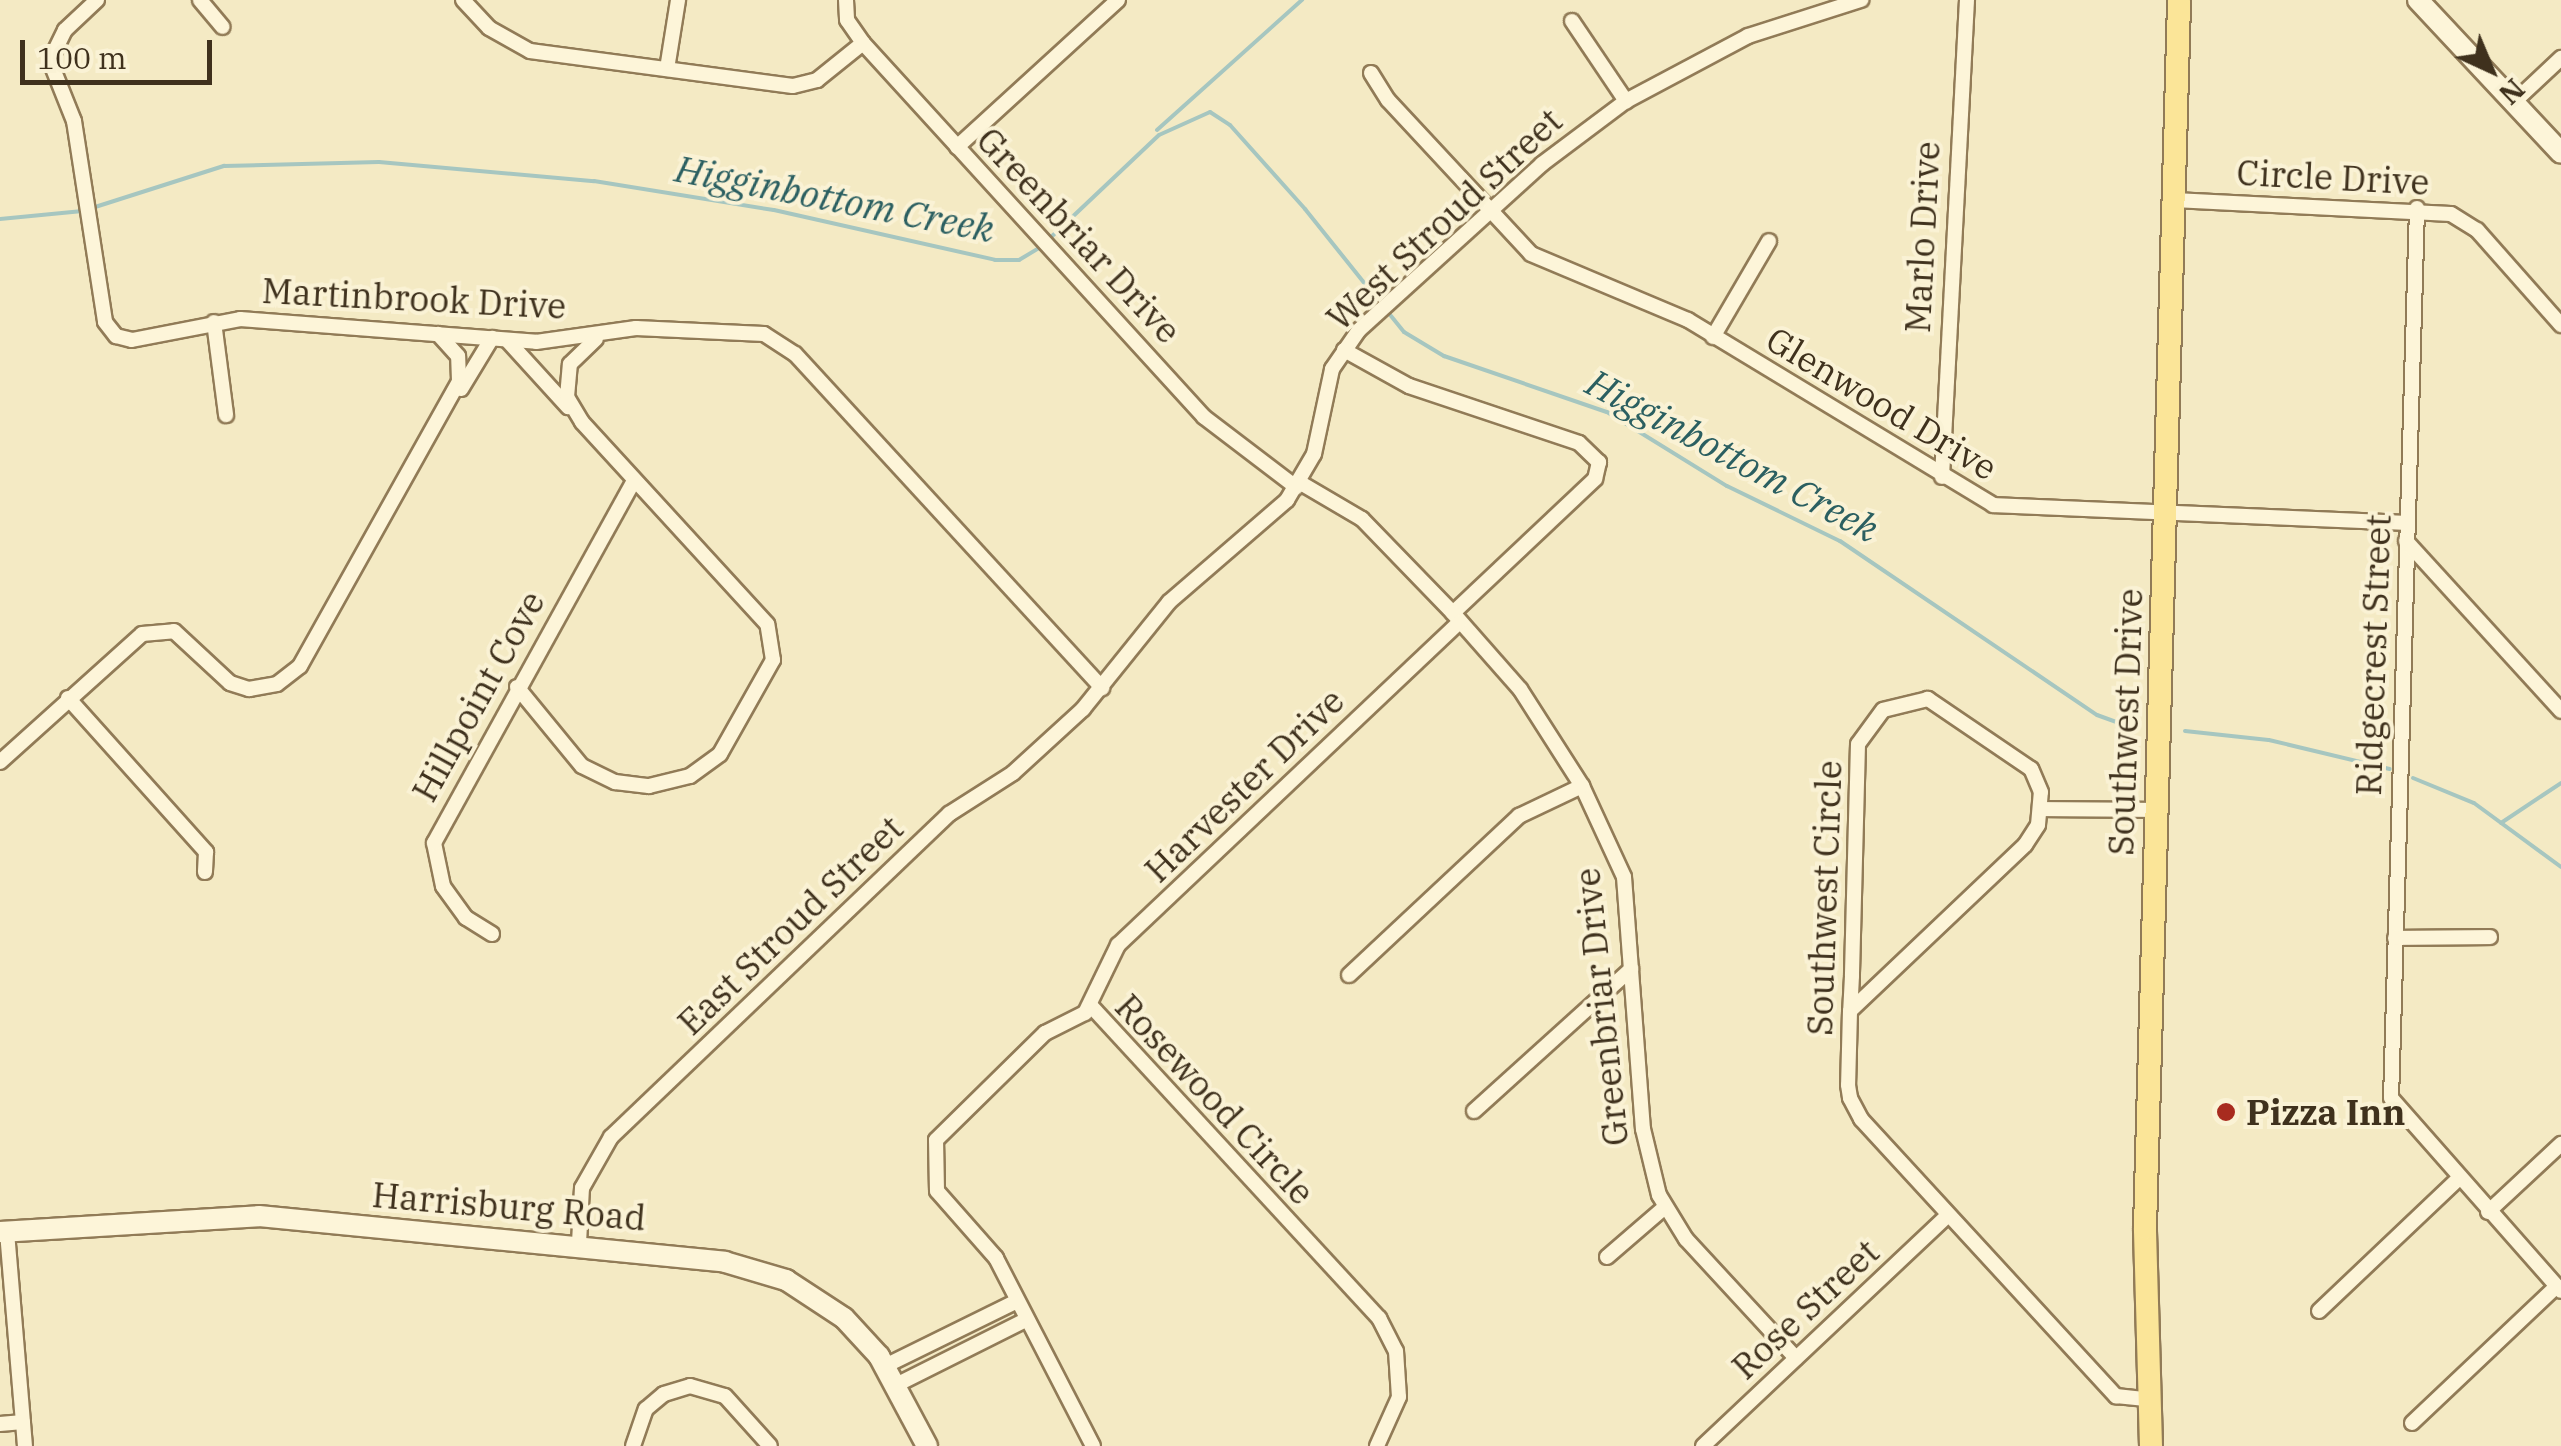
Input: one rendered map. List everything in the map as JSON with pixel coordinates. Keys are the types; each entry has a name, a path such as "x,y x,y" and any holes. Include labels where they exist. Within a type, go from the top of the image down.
{"main road":[{"name":"Southwest Drive","path":"2151,1446 2146,1399 2157,810 2179,0"},
{"path":"2418,0 2561,153"},
{"name":"Harrisburg Road","path":"3,1232 209,1214 579,1242 725,1262 786,1280 844,1318 885,1366 927,1446"}],"street":[{"name":"Martinbrook Drive","path":"97,0 65,30 50,61 74,121 105,322 116,336 132,340 214,322 266,320 499,339 611,335 636,328 751,331 781,342 1102,688"},
{"path":"200,0 223,26"},
{"path":"464,0 489,28 530,51 793,86 817,80 863,44"},
{"path":"668,70 678,0"},
{"name":"Greenbriar Drive","path":"846,0 847,20 863,44 1214,428 1298,484 1362,519 1520,690 1582,786 1624,877 1644,1144 1665,1206 1796,1358"},
{"path":"957,146 1118,0"},
{"name":"West Stroud Street","path":"1102,688 1169,602 1298,484 1320,438 1328,380 1359,330 1488,210 1626,101 1748,36 1861,0"},
{"name":"Marlo Drive","path":"1942,476 1968,0"},
{"path":"1572,21 1626,101"},
{"path":"2514,103 2561,58"},
{"name":"Glenwood Drive","path":"1371,74 1488,210 1543,261 1629,293 1713,337 2001,508 2407,522"},
{"name":"Circle Drive","path":"2174,200 2417,208 2451,214 2477,230 2561,326"},
{"name":"Ridgecrest Street","path":"2417,208 2393,1103 2458,1178"},
{"path":"1713,337 1769,241"},
{"path":"214,322 226,415"},
{"path":"432,436 461,376 456,353 438,334"},
{"path":"582,422 567,397 570,364 582,346 611,335"},
{"path":"0,762 126,643 157,629 182,636 239,686 264,688 288,678 432,436 499,339 582,422 773,636 772,664 730,742 684,778 649,786 615,782 575,761 517,688"},
{"name":"Harvester Drive","path":"1091,1006 1118,945 1595,479 1599,462 1580,444 1409,386 1344,350"},
{"name":"Hillpoint Cove","path":"492,934 466,918 443,886 434,843 634,480"},
{"path":"2406,541 2561,710"},
{"name":"East Stroud Street","path":"579,1242 582,1188 612,1137 938,824 1013,773 1102,688"},
{"path":"68,698 206,852 205,872"},
{"name":"Southwest Circle","path":"2041,809 2038,782 2020,757 1936,702 1900,701 1868,723 1858,744 1850,1011 1854,1108 2116,1396 2146,1399"},
{"path":"1349,975 1519,816 1582,786"},
{"path":"1850,1011 2026,844 2041,809 2157,810"},
{"path":"2395,938 2490,937"},
{"path":"1474,1112 1631,968"},
{"name":"Rosewood Circle","path":"1094,1446 991,1251 937,1191 936,1140 1045,1033 1091,1006 1379,1318 1396,1351 1399,1397 1376,1446"},
{"path":"2488,1212 2561,1144"},
{"path":"2319,1311 2458,1178 2559,1289 2412,1423"},
{"path":"1607,1257 1665,1206"},
{"name":"Rose Street","path":"1703,1446 1948,1215"},
{"path":"3,1232 26,1446"},
{"path":"885,1366 1017,1301"},
{"path":"896,1384 1026,1320"},
{"path":"634,1446 646,1409 664,1394 690,1386 725,1396 770,1446"},
{"path":"0,1424 24,1422"}],"waterway":[{"path":"1157,130 1302,0"},
{"name":"Higginbottom Creek","path":"1049,239 1159,135 1210,112 1230,125 1305,209 1381,304"},
{"name":"Higginbottom Creek","path":"92,208 224,166 379,162 594,181 774,210 995,260 1019,260 1042,246"},
{"name":"Higginbottom Creek","path":"0,219 83,211"},
{"name":"Higginbottom Creek","path":"1387,311 1404,332 1444,356 1607,412 1727,486 1840,541 2097,715 2132,728"},
{"name":"Higginbottom Creek","path":"2185,731 2269,740 2390,769"},
{"name":"Higginbottom Creek","path":"2413,778 2474,803 2561,867"},
{"path":"2501,823 2561,783"}],"place":[{"name":"Pizza Inn","path":"2226,1112"}]}
